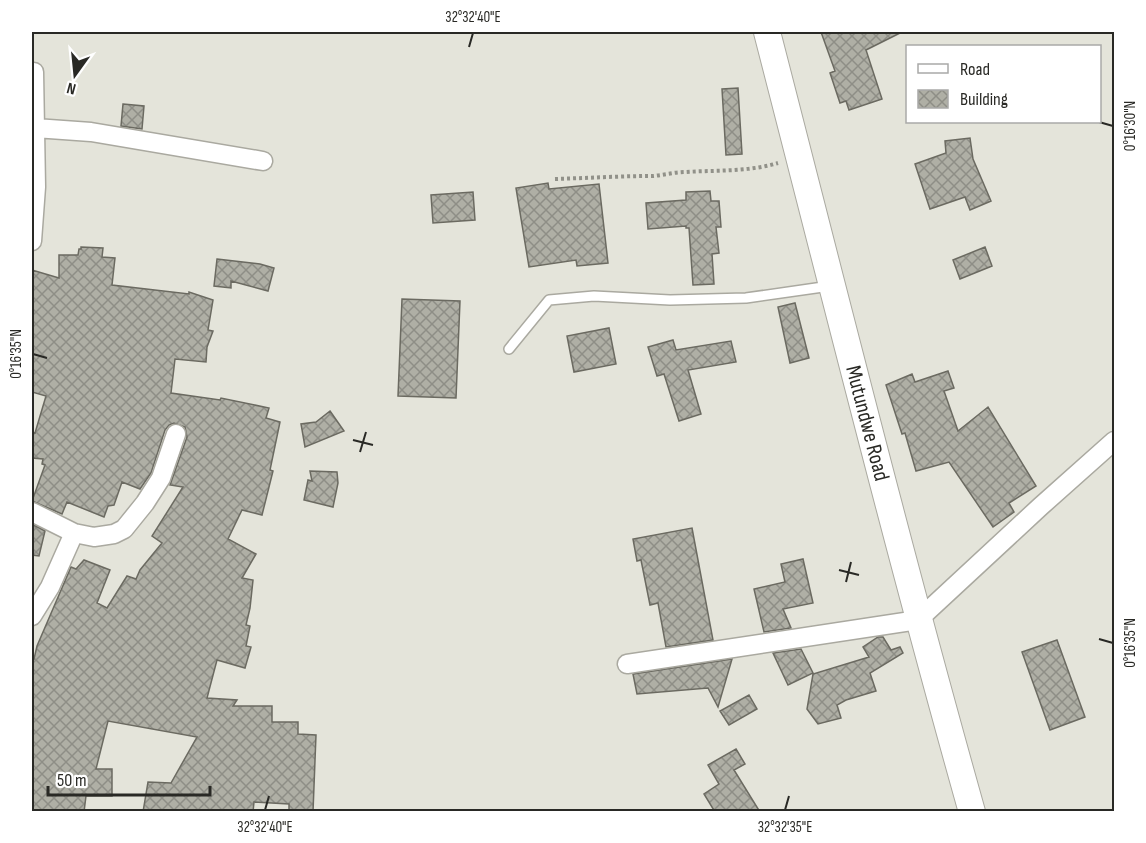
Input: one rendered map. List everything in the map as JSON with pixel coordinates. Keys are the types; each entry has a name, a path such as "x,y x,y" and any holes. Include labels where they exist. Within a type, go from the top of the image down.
{"main road":[{"name":"Mutundwe Road","path":"767,32 897,529 918,620 972,812"}],"street":[{"path":"32,72 34,72 36,187 32,241"},
{"path":"35,128 91,132 263,161"},
{"path":"32,512 74,534 94,537 114,534 124,529 161,478 176,434"},
{"path":"627,664 918,620 1114,441"},
{"path":"32,616 50,587 74,534"}],"lane":[{"path":"509,349 549,300 594,296 670,300 746,298 832,286"}],"path":[{"path":"555,178 655,176 685,172 726,171 763,167 799,156"}],"building":[{"path":"821,32 902,32 866,50 882,99 849,110 846,101 840,103 830,73 835,71"},
{"path":"738,88 742,154 726,155 722,89"},
{"path":"123,104 144,106 142,129 121,126"},
{"path":"970,138 973,159 991,201 970,210 965,197 930,209 915,164 946,153 945,141"},
{"path":"548,183 549,189 599,184 608,263 577,266 576,260 529,267 516,188"},
{"path":"710,191 711,201 719,201 721,227 716,227 719,253 712,254 714,284 693,285 689,228 686,226 648,229 646,203 686,200 686,192"},
{"path":"473,192 475,220 433,223 431,195"},
{"path":"81,247 103,248 102,257 115,258 112,285 189,294 189,292 213,300 208,330 213,331 207,347 206,362 175,359 171,393 220,400 221,398 269,408 266,418 280,422 270,470 273,471 262,515 242,510 228,539 256,554 242,578 253,580 246,625 250,626 246,646 251,647 245,668 217,660 207,698 237,700 233,706 272,706 272,722 298,722 298,734 316,735 313,812 289,812 289,804 254,802 253,812 143,812 148,782 171,783 197,737 108,721 96,769 112,769 112,796 86,796 84,812 32,812 32,658 34,659 37,646 71,567 76,569 84,560 110,570 97,603 107,608 127,576 136,579 140,570 162,543 152,536 183,487 170,485 187,437 185,427 174,423 165,430 151,473 140,489 122,482 114,505 108,506 104,517 67,502 62,514 32,501 45,465 42,464 43,459 32,458 32,432 35,433 46,396 32,392 32,270 59,278 59,255 78,255"},
{"path":"985,247 992,266 960,279 953,260"},
{"path":"217,259 274,268 268,291 231,281 231,288 214,286"},
{"path":"402,299 460,301 456,398 398,396"},
{"path":"795,303 809,358 790,363 778,307"},
{"path":"609,328 616,364 574,372 567,336"},
{"path":"673,340 676,350 731,341 736,362 688,370 701,414 679,421 664,374 657,376 648,347"},
{"path":"948,371 954,388 944,391 958,431 988,407 1036,486 1009,503 1014,512 993,527 949,462 916,471 905,433 902,434 886,385 912,374 915,382"},
{"path":"330,411 344,431 305,447 301,424 316,422"},
{"path":"310,471 337,472 338,483 333,507 304,500 308,480 312,481"},
{"path":"32,524 45,531 39,556 32,555"},
{"path":"692,528 713,640 666,647 658,603 650,605 641,560 637,561 633,539"},
{"path":"803,559 813,603 783,609 791,628 764,632 754,589 785,582 781,564"},
{"path":"878,637 883,637 891,650 900,647 903,653 870,673 876,691 837,705 841,718 818,724 807,709 813,674 869,657 863,647"},
{"path":"1057,640 1085,717 1050,730 1022,652"},
{"path":"801,649 813,673 788,685 773,653"},
{"path":"732,659 718,707 708,688 637,694 633,674"},
{"path":"749,695 757,709 729,725 720,711"},
{"path":"736,749 745,764 734,770 760,812 715,812 704,794 719,784 708,765"}]}
